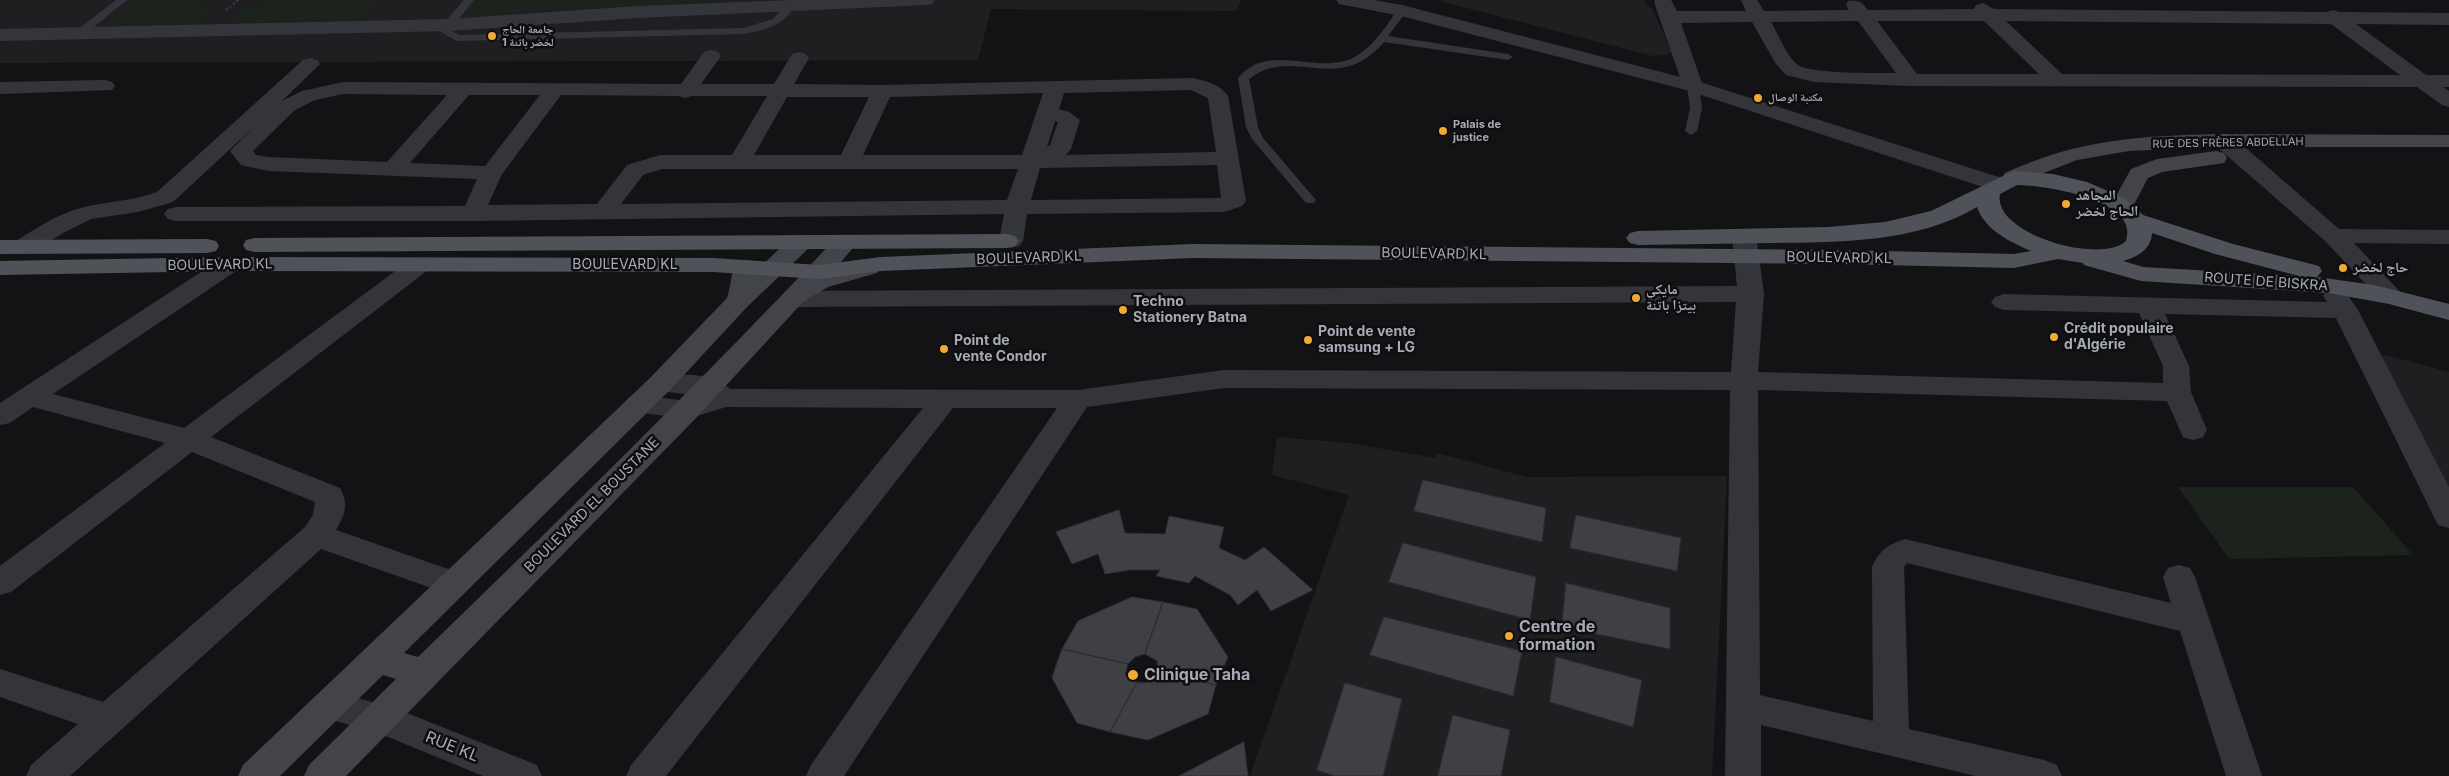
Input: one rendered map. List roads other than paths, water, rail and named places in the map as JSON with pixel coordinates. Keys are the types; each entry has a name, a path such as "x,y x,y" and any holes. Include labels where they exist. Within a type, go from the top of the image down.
{"main road":[{"name":"RUE DES FRÈRES ABDELLAH","path":"2000,184 2047,162 2097,149 2224,141 2449,141"},
{"name":"RUE DES FRÈRES ABDELLAH","path":"2129,213 2139,174 2157,166 2190,160 2243,156 2449,157"},
{"name":"ROUTE DE BISKRA","path":"2000,184 2059,181 2104,196 2129,213 2272,262 2384,289 2449,299"},
{"name":"BOULEVARD KL","path":"881,264 1193,251 1747,247 1841,234 1871,232 1915,224 1949,213 2000,184"},
{"path":"2000,184 1986,199 1988,210 1998,222 2027,240 2057,251 2083,256 2108,256 2127,252 2139,244 2142,232 2129,213"},
{"name":"BOULEVARD KL","path":"11,247 1011,241 1747,247 2014,261 2034,258 2057,251"},
{"path":"256,776 649,394 739,301 745,284 760,269 801,242"},
{"path":"804,287 846,242"},
{"name":"ROUTE DE BISKRA","path":"2083,256 2101,264 2141,274 2384,289 2449,312"},
{"name":"BOULEVARD KL","path":"0,268 230,264 713,264 760,269 804,287"},
{"name":"BOULEVARD EL BOUSTANE","path":"322,776 687,410 716,392 804,287 881,264"},
{"path":"376,659 424,674"}],"street":[{"path":"0,35 448,25 638,12 926,0"},
{"path":"1345,0 1402,11 1693,86 2000,184"},
{"path":"1850,0 1911,80"},
{"path":"1975,0 1989,16 2057,81"},
{"path":"2312,0 2449,101"},
{"path":"1693,86 1666,8 1753,8 1863,16 2449,18"},
{"path":"1753,8 1786,64 1793,70 1814,76 1911,80 2449,82"},
{"path":"685,92 711,56"},
{"path":"740,161 799,58"},
{"path":"11,247 91,212 143,204 165,198 310,64"},
{"path":"176,214 473,214 605,210 1229,204 1234,201 1218,96 1203,87 1192,84 778,92 343,88 308,95 288,106 242,147 241,151 249,160 268,164 491,173"},
{"path":"0,88 105,86"},
{"path":"393,169 464,88"},
{"path":"1011,241 1017,206 1055,88"},
{"path":"473,214 491,173 555,90"},
{"path":"850,160 882,91"},
{"path":"2224,141 2332,236 2384,289"},
{"path":"605,210 635,170 660,162 1228,158"},
{"path":"2332,236 2449,237"},
{"path":"1743,776 1744,381 1751,294 1747,247"},
{"path":"0,416 230,264"},
{"path":"0,584 419,265"},
{"path":"2328,286 2345,310 2449,517"},
{"path":"804,287 1751,294"},
{"path":"2004,302 2345,310"},
{"path":"2148,304 2176,366 2177,392 2193,430"},
{"path":"649,394 716,392 946,398 1078,399 1224,379 1744,381 2177,392"},
{"path":"649,394 687,410"},
{"path":"30,396 188,440 329,496 332,506 329,515 316,535 44,776"},
{"path":"644,776 946,398"},
{"path":"824,776 1078,399"},
{"path":"316,535 454,584"},
{"path":"1891,740 1888,566 1891,558 1896,554 1905,551 2194,621"},
{"path":"2179,577 2244,776"},
{"path":"0,683 108,719"},
{"name":"RUE KL","path":"329,706 380,718 515,775"},
{"path":"1743,706 1891,740 2011,772 2044,776"}],"lane":[{"path":"80,33 122,0"},
{"path":"448,25 469,0"},
{"path":"1310,200 1258,139 1252,127 1243,78 1249,71 1271,63 1336,64 1351,62 1360,58 1381,38 1402,11"},
{"path":"1381,38 1508,57"},
{"path":"1691,131 1696,108 1693,86"}],"place":[{"name":"جامعة الحاج لخضر باتنة 1","path":"492,36"},
{"name":"مكتبة الوصال","path":"1758,98"},
{"name":"Palais de justice","path":"1443,131"},
{"name":"المجاهد الحاج لخضر","path":"2066,204"},
{"name":"حاج لخضر","path":"2343,268"},
{"name":"مايكي بيتزا باتنة","path":"1636,298"},
{"name":"Techno Stationery Batna","path":"1123,310"},
{"name":"Crédit populaire d'Algérie","path":"2054,337"},
{"name":"Point de vente samsung + LG","path":"1308,340"},
{"name":"Point de vente Condor","path":"944,349"},
{"name":"Centre de formation","path":"1509,636"},
{"name":"Clinique Taha","path":"1133,675"}]}
